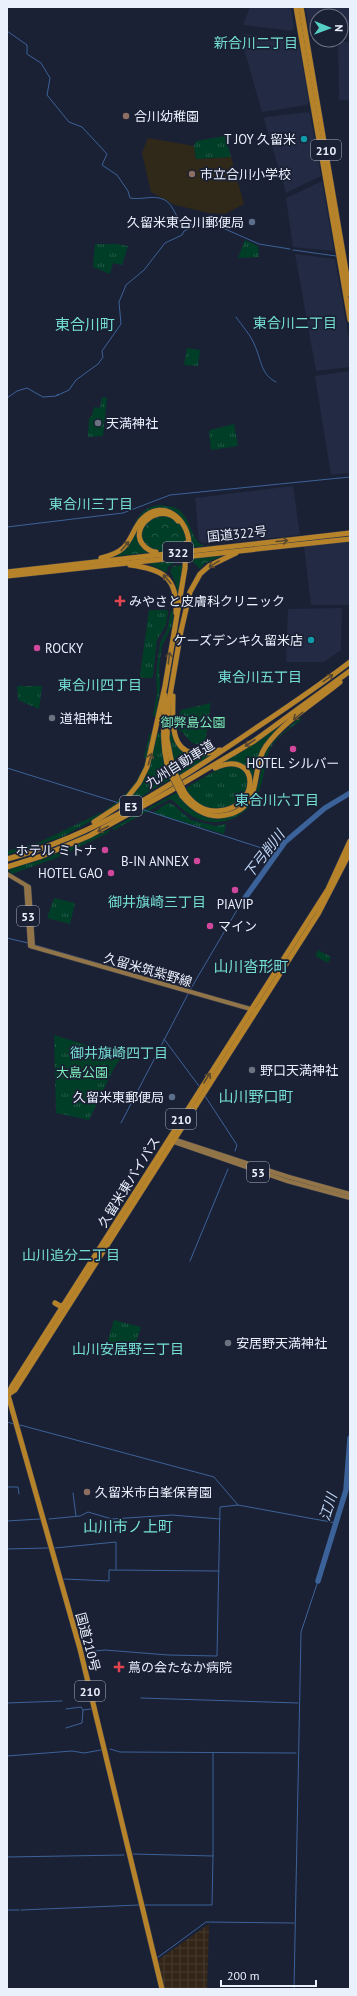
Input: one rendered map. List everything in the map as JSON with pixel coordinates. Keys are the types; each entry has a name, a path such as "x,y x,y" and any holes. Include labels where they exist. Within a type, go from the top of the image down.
{"highway":[{"name":"210","path":"296,7 350,320"},
{"name":"210","path":"301,7 350,294"},
{"path":"90,561 120,551 132,536 140,521 145,516 156,511 166,510 175,514 184,525 187,543 187,568 178,630 173,687 172,728 179,744 187,750 198,754 227,748"},
{"path":"170,553 152,552 142,543 139,532 142,526 155,514 167,514 177,519 184,532 187,543"},
{"name":"国道322号","path":"7,572 90,561 350,533"},
{"name":"国道322号","path":"7,576 350,539"},
{"path":"37,850 81,829 117,808 134,790 148,767 165,686 171,645 178,630 190,592 200,574 220,560 234,554 250,550"},
{"path":"122,564 157,570 171,583 177,600 178,630"},
{"name":"九州自動車道","path":"7,859 37,850 114,815 167,785 227,748 350,662"},
{"path":"165,686 163,731 165,752 171,770 183,795 194,808 212,816 231,813 242,807 250,798 255,788 266,747 284,727 350,672"},
{"name":"九州自動車道","path":"7,867 32,860 89,836 139,809 254,741 350,672"},
{"path":"171,770 167,730 168,706 173,687"},
{"path":"183,795 201,808 212,811 221,811 234,807 241,802 251,786 251,779 247,770 236,764 225,764 202,773"},
{"name":"久留米東バイパス","path":"8,1395 16,1390 254,1010 328,889 350,841"},
{"name":"久留米東バイパス","path":"254,1010 318,914 350,852"},
{"name":"久留米東バイパス","path":"8,1395 12,1386 64,1305 172,1140"},
{"path":"55,1303 60,1306 64,1305"},
{"name":"国道210号","path":"8,1395 80,1649 162,1989"}],"main road":[{"name":"久留米筑紫野線","path":"7,874 27,887 31,947 254,1010"},
{"name":"53","path":"172,1140 289,1177 350,1194"},
{"name":"53","path":"172,1140 294,1184 350,1198"}],"shaded area":[{"path":"250,7 291,7 294,28 292,31 243,25"},
{"path":"305,7 350,7 350,31 349,8 309,8 309,27"},
{"path":"244,34 294,41 297,44 300,50 309,102 307,105 262,112 244,49"},
{"path":"350,42 350,100 339,100 338,48 349,48"},
{"path":"308,112 310,114 321,176 286,193 264,119 265,117"},
{"name":"市立合川小学校","path":"148,138 194,146 196,159 231,157 244,204 225,214 209,213 175,205 151,192 142,153"},
{"path":"322,181 334,251 293,247 286,198"},
{"path":"295,254 335,259 350,345 350,367 316,371"},
{"path":"350,371 350,473 331,475 315,376"},
{"path":"293,486 300,535 232,542 202,543 199,540 195,498"},
{"path":"350,542 350,605 311,605 304,546"},
{"path":"342,608 341,650 324,662 286,662 288,609"},
{"path":"209,1924 207,1989 162,1989 155,1962"}],"green space":[{"path":"225,136 231,157 196,159 194,146 196,141"},
{"path":"245,240 258,246 259,257 238,258"},
{"path":"95,244 116,244 128,246 122,265 113,263 110,274 93,267"},
{"path":"187,348 200,350 198,366 184,365"},
{"path":"102,397 107,398 103,436 88,437 89,418 92,416 94,407 100,408"},
{"path":"234,424 238,446 211,450 210,430"},
{"path":"160,505 174,507 181,512 189,523 197,540 200,544 205,546 93,559 115,553 128,538 138,517 143,511 150,507"},
{"path":"224,555 204,564 200,569 193,562 194,558"},
{"path":"166,560 174,561 174,563 168,567 167,572 147,563"},
{"path":"184,565 178,598 176,584 170,571 173,566"},
{"path":"149,610 167,610 168,612 166,625 157,640 153,676 152,678 141,678 140,675"},
{"path":"174,610 172,626 162,646 159,668 160,688 156,718 153,715 157,693 156,674 160,643 167,630 171,611"},
{"path":"17,686 42,686 39,709 18,700"},
{"name":"御弊島公園","path":"211,703 205,744 195,744 179,730 177,720 181,710"},
{"path":"300,717 301,720 284,733 270,749 262,783 256,798 243,813 235,818 226,821 206,821 196,818 170,799 114,830 112,828 178,792 187,805 199,813 216,818 246,806 254,796 258,786 265,754 271,744"},
{"path":"289,720 266,743 253,784 251,773 244,765 234,762 222,763"},
{"path":"154,733 148,758 138,779 125,797 105,813 104,811 118,801 135,783 146,759 144,757 149,734"},
{"path":"157,733 161,733 163,754 171,779 118,810 134,793 144,775"},
{"path":"169,733 171,733 182,748 187,751 211,755 178,776 170,749"},
{"path":"229,765 243,769 249,779 245,794 241,799 229,807 222,809 209,809 203,807 193,800 184,789 218,769"},
{"path":"171,803 191,820 216,826 226,824 224,834 153,813 166,804"},
{"path":"100,813 102,815 62,837 7,855 7,851 40,842"},
{"path":"110,829 108,833 56,858 12,874 8,870 46,858"},
{"path":"54,898 75,903 70,924 47,918"},
{"path":"318,950 331,957 328,963 315,956"},
{"name":"大島公園","path":"54,1035 122,1056 113,1070 89,1120 56,1113"},
{"path":"76,1056 96,1059 103,1067 89,1094 71,1091 65,1082 64,1072 68,1063"},
{"path":"114,1320 141,1327 133,1351 107,1343"}],"waterway":[{"path":"7,31 27,45 27,54 41,63 50,78 47,95 69,122 82,127 107,154 102,165 117,175 128,191 130,198 164,199 168,202 184,225 205,224 220,227"},
{"path":"56,396 69,390 76,380 98,364 103,357 102,351 121,324 119,302 126,285 144,270 165,243 182,235 184,231 197,225"},
{"path":"225,229 259,244 290,249"},
{"path":"293,250 336,256"},
{"path":"236,317 249,334 264,371 276,382"},
{"path":"7,398 17,391 27,388 43,397 56,396 58,394"},
{"path":"7,527 123,513 170,495 350,477"},
{"path":"7,768 119,803"},
{"name":"下弓削川","path":"240,905 285,842 325,808 350,793"},
{"path":"141,809 277,853"},
{"path":"190,990 240,905"},
{"path":"7,938 28,943"},
{"path":"35,945 118,969"},
{"path":"121,1123 189,992"},
{"path":"164,1039 199,1086"},
{"path":"205,1096 237,1145 235,1151"},
{"path":"190,1261 228,1169"},
{"path":"7,1422 14,1424"},
{"path":"20,1425 214,1477 238,1505 220,1507 217,1656 168,1655 105,1650 85,1652"},
{"name":"江川","path":"318,1581 346,1490 350,1438"},
{"path":"7,1487 18,1487 19,1494"},
{"path":"73,1493 76,1516"},
{"path":"238,1505 336,1523"},
{"path":"49,1519 80,1516 88,1512 112,1519 172,1515 220,1519"},
{"path":"7,1521 40,1519"},
{"path":"55,1548 116,1542 116,1569"},
{"path":"7,1549 48,1548"},
{"path":"64,1579 109,1581 109,1570 219,1571"},
{"path":"294,1989 301,1632 318,1581"},
{"path":"141,1698 298,1703"},
{"path":"7,1703 62,1701"},
{"path":"66,1709 81,1707 83,1710"},
{"path":"66,1728 82,1723 83,1710 91,1709"},
{"path":"110,1749 120,1752 296,1753"},
{"path":"7,1756 72,1751 84,1753 101,1750"},
{"path":"133,1854 213,1856 213,1753"},
{"path":"7,1857 124,1855"},
{"path":"144,1905 212,1905 213,1856"},
{"path":"21,1910 139,1905"},
{"path":"7,1910 19,1910"},
{"path":"157,1958 206,1922 294,1923"}],"place":[{"name":"合川幼稚園","path":"126,116"},
{"name":"T JOY 久留米","path":"304,139"},
{"name":"市立合川小学校","path":"192,174"},
{"name":"久留米東合川郵便局","path":"252,222"},
{"name":"天満神社","path":"98,423"},
{"name":"みやさと皮膚科クリニック","path":"120,601"},
{"name":"ケーズデンキ久留米店","path":"311,640"},
{"name":"ROCKY","path":"37,648"},
{"name":"道祖神社","path":"52,718"},
{"name":"HOTEL シルバー","path":"293,749"},
{"name":"ホテル ミトナ","path":"105,850"},
{"name":"B-IN ANNEX","path":"197,861"},
{"name":"HOTEL GAO","path":"111,873"},
{"name":"PIAVIP","path":"235,890"},
{"name":"マイン","path":"210,926"},
{"name":"野口天満神社","path":"252,1070"},
{"name":"久留米東郵便局","path":"172,1097"},
{"name":"安居野天満神社","path":"228,1343"},
{"name":"久留米市白峯保育園","path":"87,1492"},
{"name":"蔦の会たなか病院","path":"119,1667"}],"district":[{"name":"新合川二丁目","path":"256,43"},
{"name":"東合川二丁目","path":"295,323"},
{"name":"東合川町","path":"85,324"},
{"name":"東合川三丁目","path":"91,504"},
{"name":"東合川五丁目","path":"260,677"},
{"name":"東合川四丁目","path":"100,685"},
{"name":"東合川六丁目","path":"277,800"},
{"name":"御井旗崎三丁目","path":"157,902"},
{"name":"山川沓形町","path":"251,966"},
{"name":"御井旗崎四丁目","path":"119,1053"},
{"name":"山川野口町","path":"256,1096"},
{"name":"山川追分二丁目","path":"71,1255"},
{"name":"山川安居野三丁目","path":"128,1349"},
{"name":"山川市ノ上町","path":"128,1526"}]}
